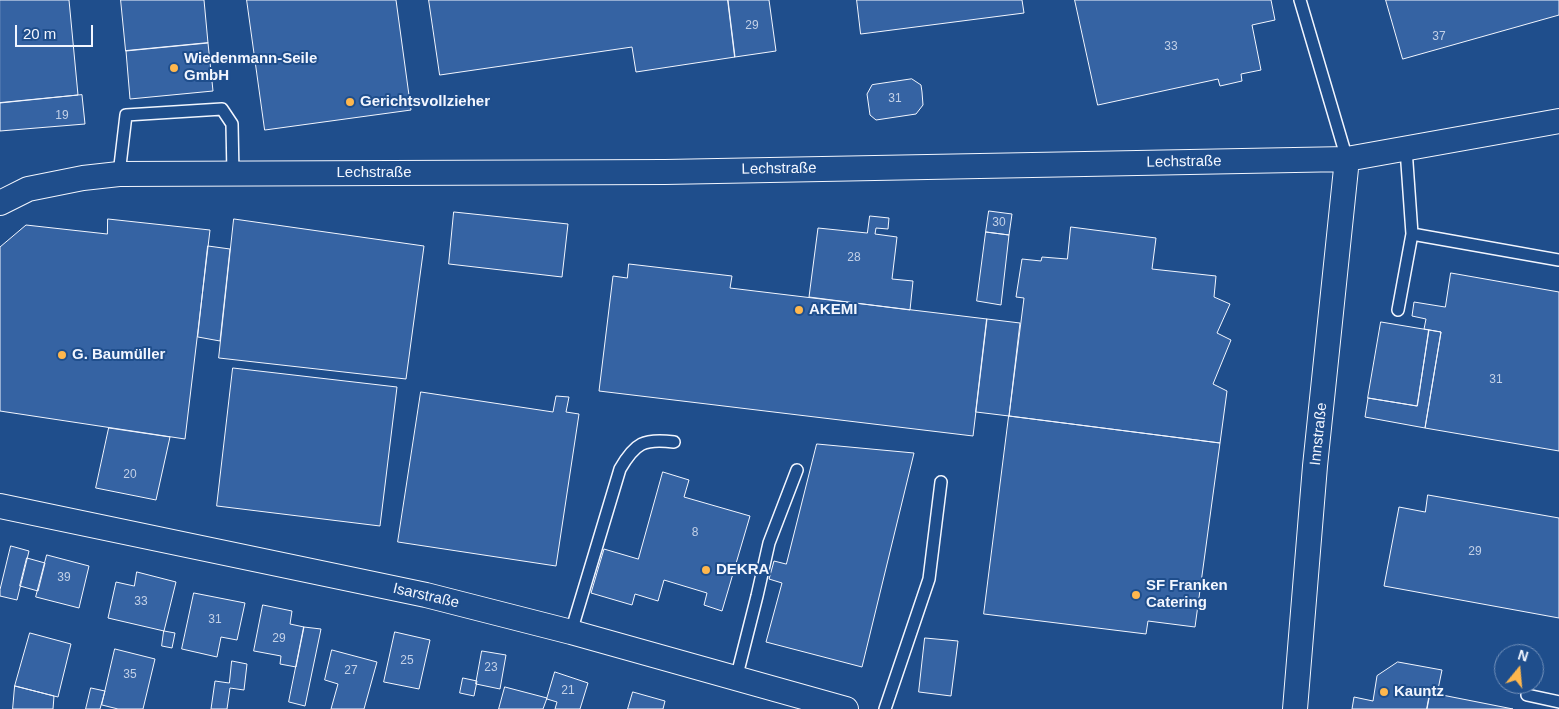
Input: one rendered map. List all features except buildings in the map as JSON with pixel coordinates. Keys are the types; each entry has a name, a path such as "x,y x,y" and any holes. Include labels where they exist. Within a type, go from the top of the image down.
{"street":[{"name":"Lechstraße","path":"0,203 28,189 83,178 120,174 657,172 1347,159 1559,121"},
{"name":"Innstraße","path":"1295,709 1316,466 1347,159"},
{"name":"Isarstraße","path":"0,506 426,595 571,632 846,709"}],"lane":[{"path":"1300,0 1347,159"},
{"path":"120,174 126,115 222,109 232,124 233,174"},
{"path":"1398,310 1412,234 1406,148"},
{"path":"1412,234 1559,260"},
{"path":"571,632 620,469 630,453 643,443 657,440 674,442"},
{"path":"736,679 769,543 798,470"},
{"path":"886,709 929,579 940,482"},
{"path":"1527,695 1559,702"}],"place":[{"name":"Wiedenmann-Seile GmbH","path":"174,68"},
{"name":"Gerichtsvollzieher","path":"350,102"},
{"name":"AKEMI","path":"799,310"},
{"name":"G. Baumüller","path":"62,355"},
{"name":"DEKRA","path":"706,570"},
{"name":"SF Franken Catering","path":"1136,595"},
{"name":"Kauntz","path":"1384,692"}]}
